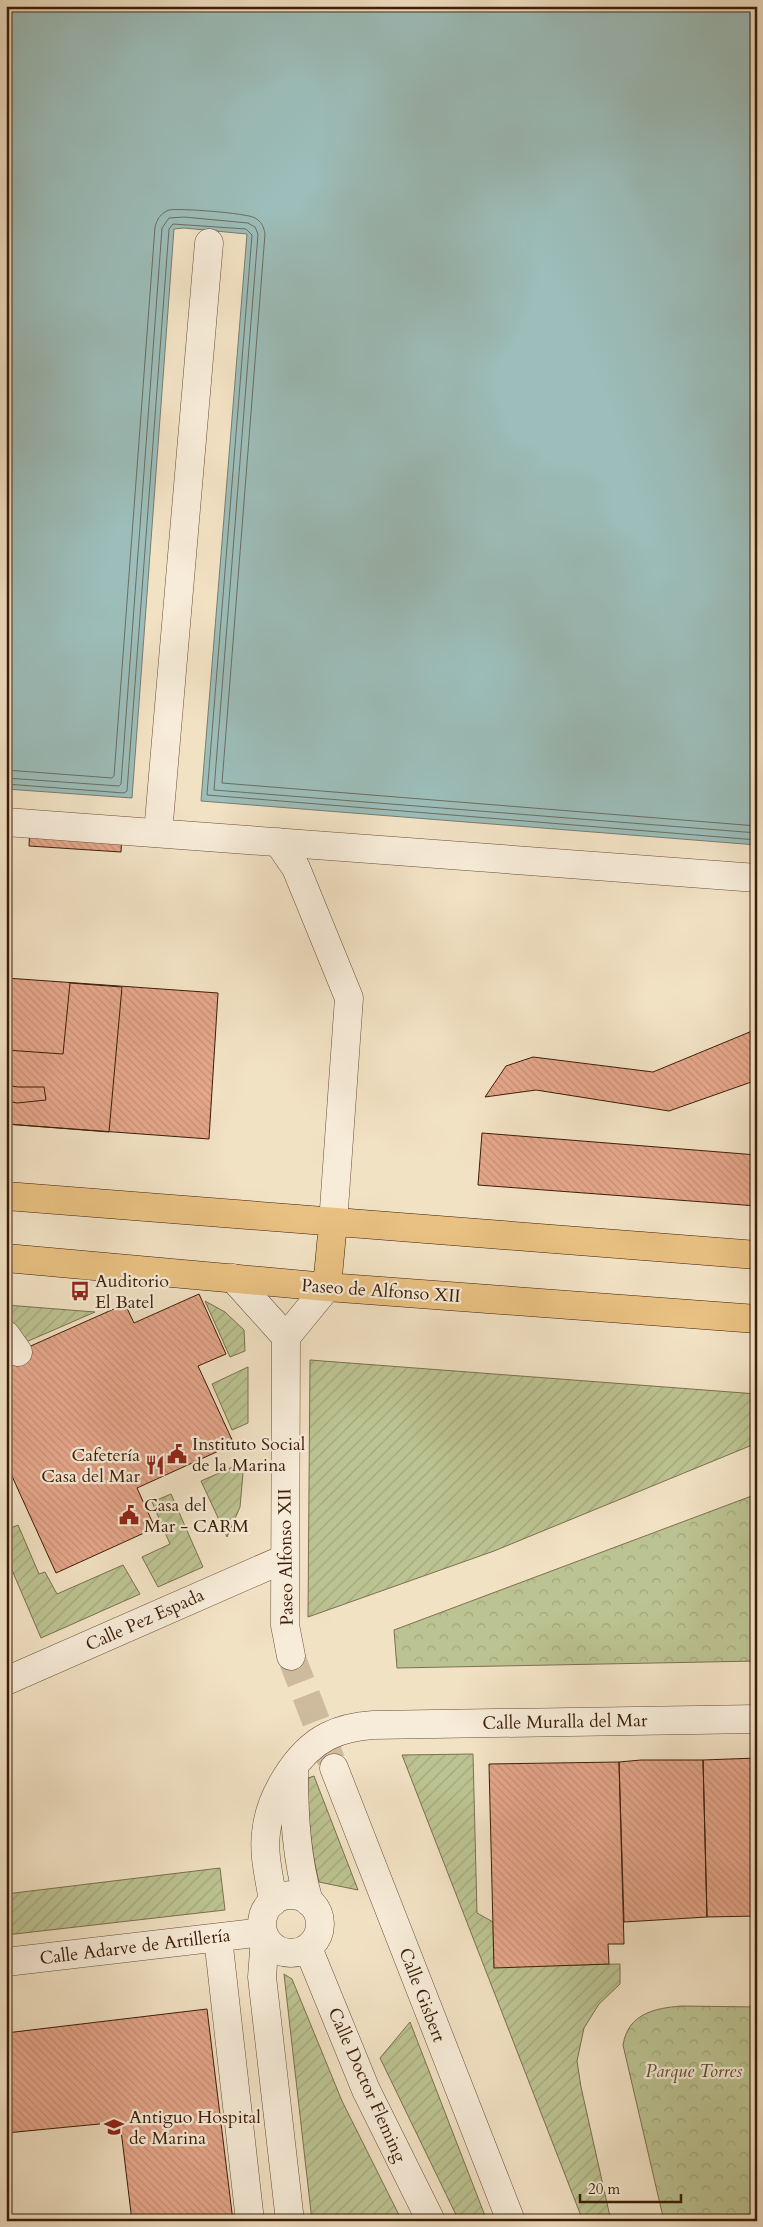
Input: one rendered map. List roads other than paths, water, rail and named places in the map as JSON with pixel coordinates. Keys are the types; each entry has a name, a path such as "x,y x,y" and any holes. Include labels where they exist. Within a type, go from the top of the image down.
{"main road":[{"path":"6,1196 757,1255"},
{"path":"327,1287 333,1223"},
{"name":"Paseo de Alfonso XII","path":"6,1258 327,1287 757,1319"}],"street":[{"path":"158,833 209,243"},
{"path":"6,822 757,878"},
{"path":"278,842 296,868 349,998 333,1223"},
{"path":"233,1278 286,1337 327,1287"},
{"name":"Paseo Alfonso XII","path":"286,1337 285,1625 291,1656"},
{"name":"Calle Pez Espada","path":"6,1681 284,1559"},
{"name":"Calle Muralla del Mar","path":"294,1766 327,1736 357,1727 373,1725 757,1719"},
{"path":"273,1902 266,1833 279,1790 294,1766"},
{"path":"294,1766 296,1838 299,1864 309,1902"},
{"name":"Calle Gisbert","path":"334,1768 511,2221"},
{"path":"264,1934 277,1949 291,1953 308,1948 315,1942 320,1925 316,1909 309,1902 292,1895 273,1902 264,1914 262,1977 290,2221"},
{"name":"Calle Adarve de Artillería","path":"6,1962 264,1934"},
{"path":"218,1938 250,2221"},
{"name":"Calle Doctor Fleming","path":"308,1948 366,2090 431,2221"}],"water":[{"path":"6,6 757,6 757,845 201,801 247,234 184,228 174,229 132,798 6,789"}],"tunnel":[{"path":"291,1656 334,1768"}],"place":[{"name":"Auditorio El Batel","path":"80,1291"},
{"name":"Instituto Social de la Marina","path":"177,1454"},
{"name":"Cafetería Casa del Mar","path":"155,1465"},
{"name":"Casa del Mar - CARM","path":"129,1515"},
{"name":"Antiguo Hospital de Marina","path":"114,2127"}],"park label":[{"name":"Parque Torres","path":"694,2071"}]}
